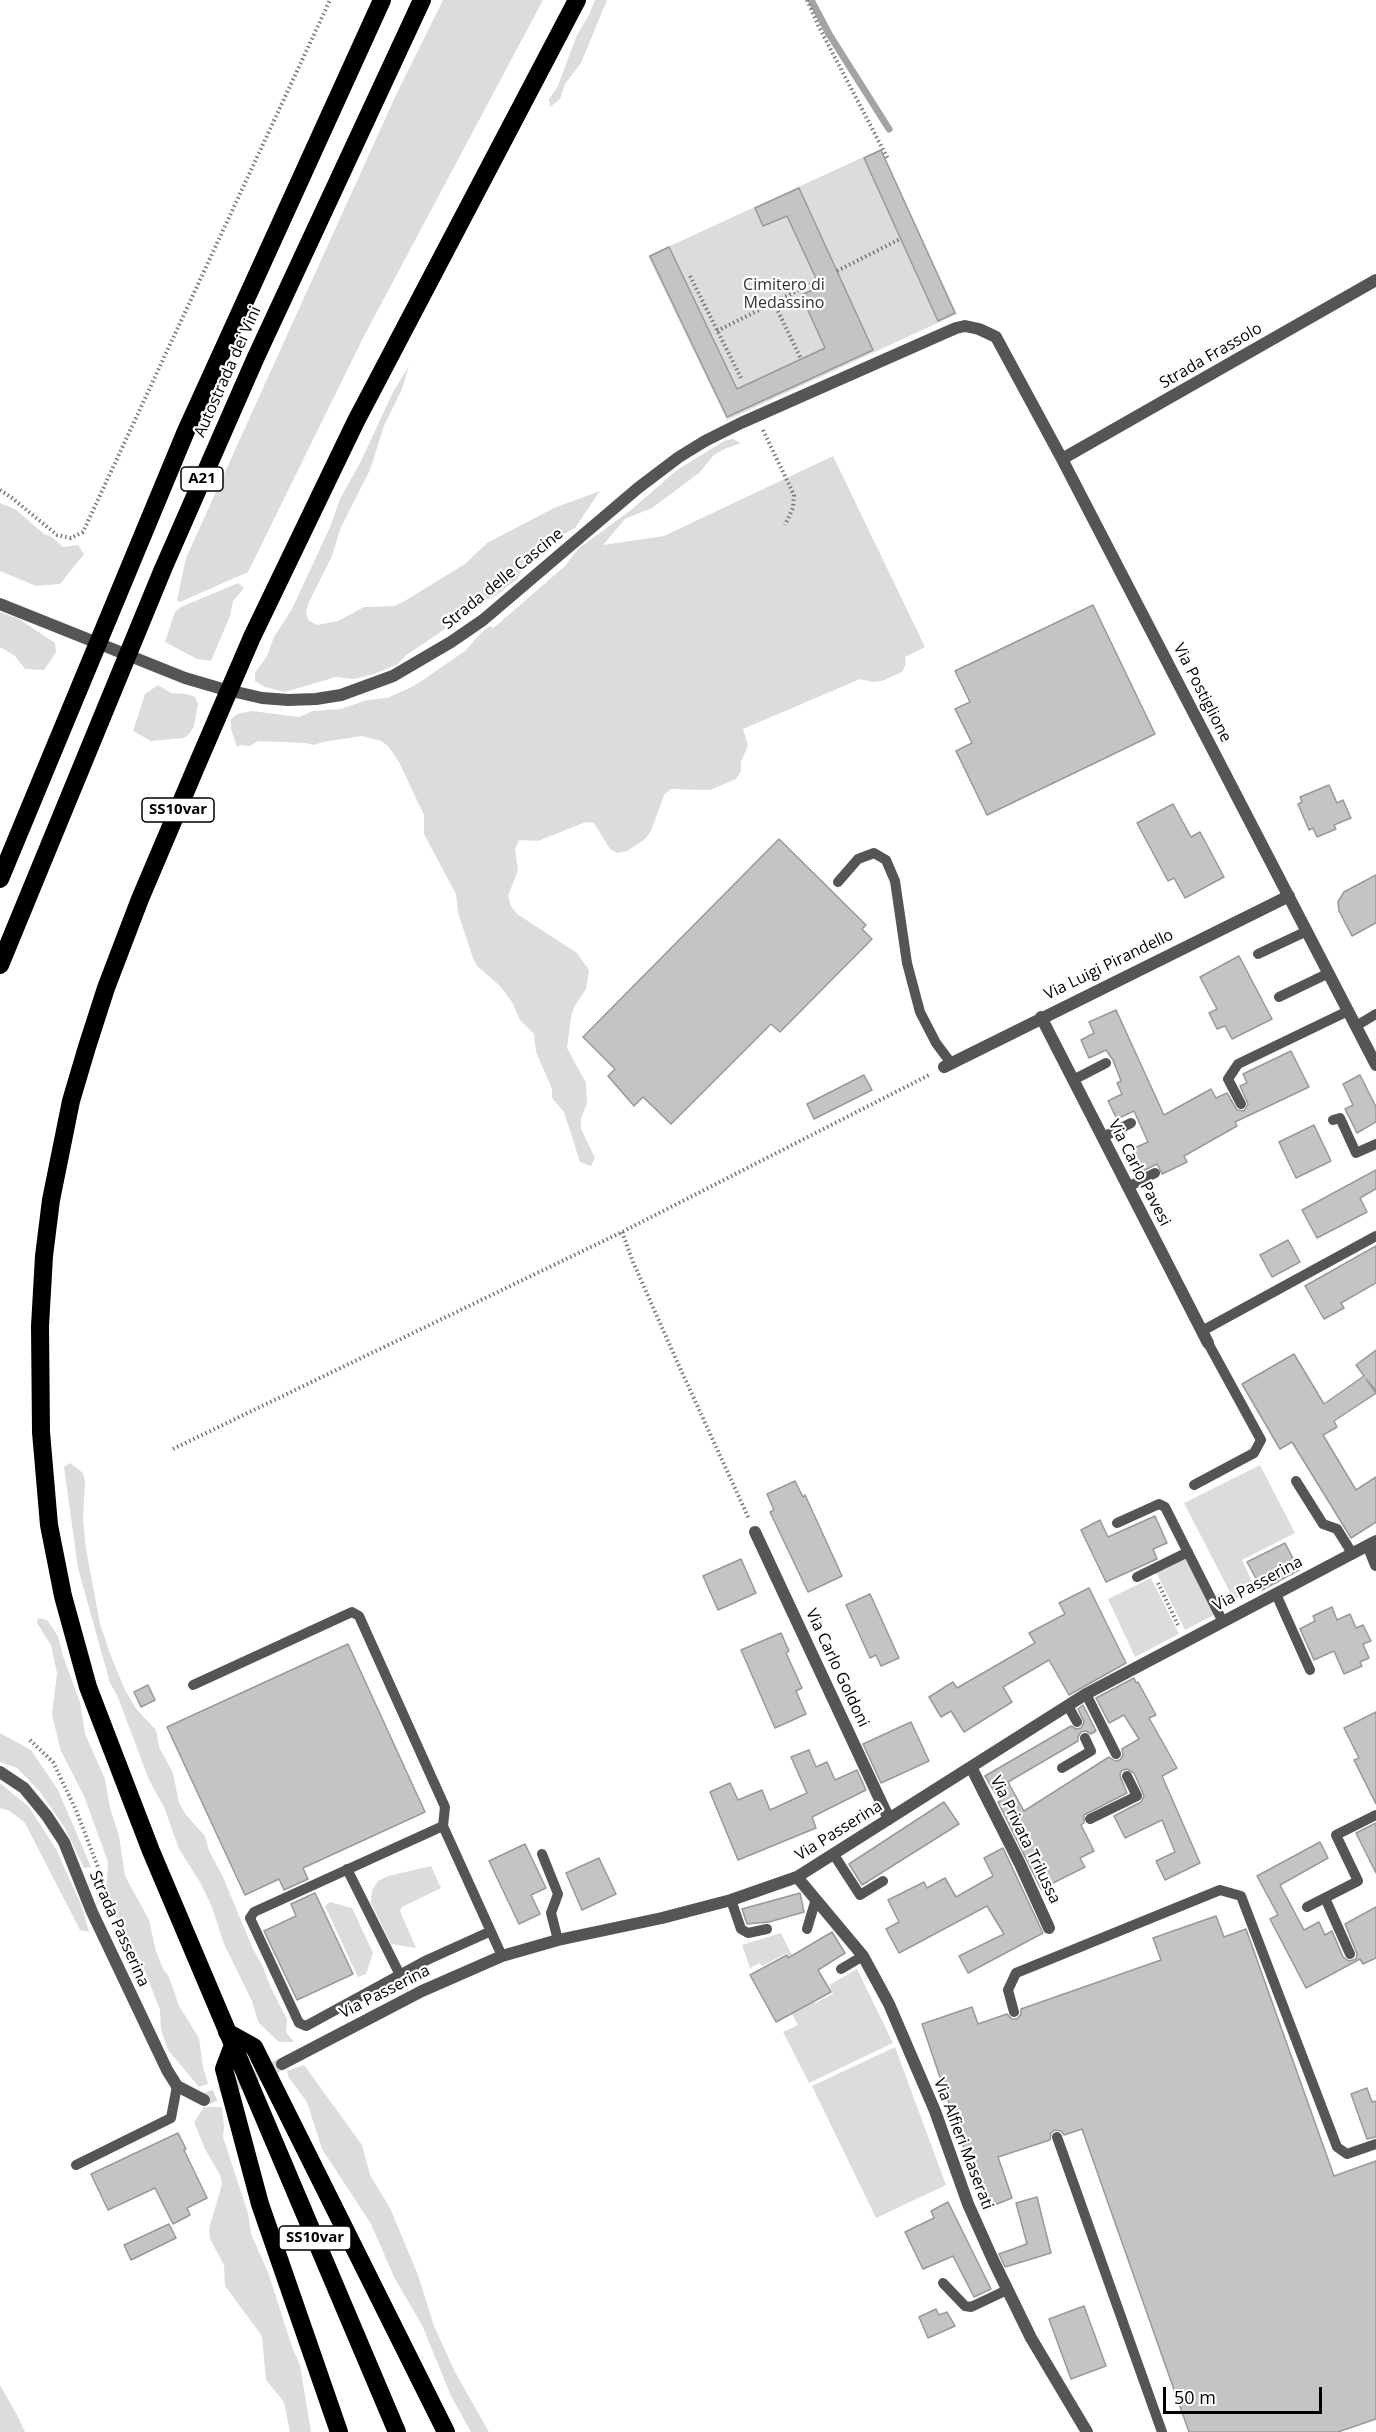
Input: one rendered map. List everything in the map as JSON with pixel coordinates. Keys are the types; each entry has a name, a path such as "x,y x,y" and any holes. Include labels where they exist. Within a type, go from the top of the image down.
{"highway":[{"name":"Autostrada dei Vini","path":"0,879 186,431 382,0"},
{"name":"Autostrada dei Vini","path":"0,965 162,569 256,357 422,0"},
{"name":"SS10var","path":"397,2432 151,1851 88,1687 63,1596 50,1525 41,1432 40,1326 44,1256 51,1200 71,1101 106,988 140,899 252,637 356,421 577,0"},
{"path":"339,2432 260,2204 224,2069 230,2038 254,2047 446,2432"}],"street":[{"name":"Strada Frassolo","path":"1062,459 1376,280"},
{"name":"Strada delle Cascine","path":"0,603 185,678 262,698 316,699 341,695 363,689 416,664 483,620 638,488 679,457 705,441 756,416 956,328 965,326 979,328 996,337"},
{"name":"Via Postiglione","path":"996,337 1062,459 1376,1065"},
{"name":"Via Luigi Pirandello","path":"947,1065 1289,896"},
{"name":"Via Carlo Pavesi","path":"1041,1017 1208,1343"},
{"name":"Via Carlo Goldoni","path":"755,1532 889,1819"},
{"name":"Via Passerina","path":"282,2064 422,1991 502,1956 558,1940 731,1899 797,1877 1086,1694 1372,1543"},
{"path":"1372,1543 1376,1565"},
{"name":"Via Privata Trilussa","path":"971,1767 1020,1864 1049,1928"},
{"name":"Strada Passerina","path":"0,1772 24,1788 47,1816 63,1842 92,1912 177,2086"},
{"name":"Via Alfieri Maserati","path":"797,1877 863,1956 889,2004 934,2111 968,2204 1007,2290 1030,2338 1087,2432"},
{"path":"177,2086 204,2100"}],"lane":[{"path":"838,882 858,859 874,853 886,860 895,882 907,963 920,1012 947,1065"},
{"path":"1258,954 1307,931"},
{"path":"1279,997 1329,973"},
{"path":"1241,1104 1228,1079 1238,1064 1348,1011"},
{"path":"1356,1026 1376,1014"},
{"path":"1073,1080 1106,1063"},
{"path":"1333,1120 1340,1118 1356,1153 1376,1144"},
{"path":"1103,1137 1131,1123"},
{"path":"1128,1186 1155,1173"},
{"path":"1202,1332 1376,1236"},
{"path":"1194,1485 1254,1453 1261,1440 1208,1343"},
{"path":"1296,1481 1323,1524 1337,1529 1352,1553"},
{"path":"1118,1523 1159,1504 1165,1507 1223,1622"},
{"path":"1137,1576 1188,1552"},
{"path":"1276,1594 1310,1670"},
{"path":"193,1684 352,1612 359,1616 445,1807 443,1826 489,1932 502,1956"},
{"path":"1086,1694 1116,1754"},
{"path":"1068,1706 1077,1722"},
{"path":"1062,1768 1091,1751 1085,1738"},
{"path":"1090,1818 1137,1796 1127,1776"},
{"path":"1306,1907 1358,1881 1336,1835 1376,1815"},
{"path":"443,1826 254,1912 250,1918 299,2023 306,2026 400,1975 489,1932"},
{"path":"542,1854 558,1894 551,1913 558,1940"},
{"path":"834,1855 860,1896 883,1881"},
{"path":"347,1869 400,1975"},
{"path":"1014,2012 1008,1990 1016,1973 1220,1890 1240,1896 1337,2147 1347,2154 1376,2144"},
{"path":"1325,1898 1350,1954"},
{"path":"731,1899 741,1929 748,1933 767,1929"},
{"path":"807,1929 816,1899"},
{"path":"841,1969 863,1956"},
{"path":"76,2165 171,2118 177,2086"},
{"path":"1057,2137 1162,2432"},
{"path":"943,2283 965,2306 971,2307 1007,2290"}],"path":[{"path":"0,490 57,535 71,538 83,532 330,0"},
{"path":"807,0 888,159"},
{"path":"837,271 900,239"},
{"path":"690,276 742,380"},
{"path":"717,331 817,281"},
{"path":"774,303 801,358"},
{"path":"756,416 794,495 793,508 785,525"},
{"path":"174,1449 622,1232 947,1065"},
{"path":"622,1232 675,1358 755,1532"},
{"path":"1151,1570 1186,1641"},
{"path":"30,1740 54,1762 102,1875 92,1912"}],"green space":[{"path":"443,0 543,0 363,338 248,572 180,602 177,600 186,558 396,95"},
{"path":"595,0 607,0 581,63 565,84 560,99 550,107 549,99 557,88 577,35"},
{"name":"Cimitero di Medassino","path":"881,149 957,314 727,420 648,256"},
{"path":"409,366 402,389 384,426 370,470 341,527 332,556 309,602 306,611 308,620 317,625 338,621 364,607 394,606 465,564 487,543 554,508 600,491 575,528 558,537 525,565 517,579 494,597 477,603 451,625 405,656 398,664 354,679 336,677 285,692 265,687 255,681 255,673 267,656 274,637 292,609 330,527 340,499 360,463 393,392"},
{"path":"733,439 741,443 714,455 699,473 652,508 625,519 603,545 664,536 833,456 925,647 905,657 906,664 902,672 882,681 872,682 860,679 743,729 748,745 741,762 741,771 736,779 710,790 671,789 664,795 651,831 644,840 627,851 617,853 610,849 594,823 586,822 538,841 519,840 515,849 518,870 508,896 511,906 517,914 577,953 589,970 586,989 574,1007 571,1017 567,1048 586,1083 587,1103 581,1119 581,1129 595,1158 591,1166 580,1162 564,1112 552,1098 552,1089 536,1052 534,1034 520,1020 512,1002 500,986 477,966 473,958 458,913 456,894 424,834 424,815 399,762 388,746 381,741 362,736 314,745 258,741 250,746 237,747 231,729 231,719 237,714 252,711 299,717 313,711 341,709 367,700 387,698 414,686 465,651 490,626 493,628 497,625 565,566 578,549 631,510 677,470 724,441"},
{"path":"0,503 15,509 63,547 78,545 84,554 60,584 36,586 0,571"},
{"path":"238,583 244,588 233,601 230,616 211,661 197,659 165,642 175,612 181,607"},
{"path":"0,612 19,619 55,643 56,652 44,670 25,669 15,656 0,647"},
{"path":"158,685 171,693 195,697 198,704 194,726 184,738 151,741 133,731 145,694"},
{"path":"70,1463 83,1473 85,1482 83,1520 86,1549 100,1624 112,1659 126,1692 137,1710 156,1730 159,1747 173,1773 179,1803 186,1815 205,1836 209,1851 223,1877 252,1947 287,2019 286,2032 294,2042 279,2042 258,2022 252,2001 224,1944 212,1907 200,1882 179,1849 164,1807 149,1780 117,1695 110,1683 78,1568 64,1467"},
{"path":"1260,1465 1295,1533 1242,1560 1255,1588 1234,1600 1184,1503"},
{"path":"1185,1558 1216,1614 1185,1630 1156,1572"},
{"path":"1151,1578 1179,1634 1135,1657 1108,1599"},
{"path":"38,1618 47,1620 58,1636 80,1702 85,1734 105,1779 110,1808 119,1836 125,1876 149,1920 156,1951 169,1977 179,2006 199,2038 208,2084 199,2087 168,2050 161,2030 160,2010 141,1961 106,1900 108,1862 84,1796 61,1751 52,1715 57,1673 51,1645 37,1623"},
{"path":"0,1733 31,1750 58,1790 91,1867 84,1868 65,1828 41,1793 17,1768 0,1762"},
{"path":"0,1783 29,1807 56,1849 82,1907 89,1932 80,1930 25,1823 10,1811 0,1808"},
{"path":"431,1866 441,1888 402,1907 400,1911 416,1948 391,1944 371,1903 372,1890 378,1881 388,1876"},
{"path":"330,1902 352,1908 373,1953 366,1974 358,1977 325,1906"},
{"path":"781,1933 799,1970 797,1971 787,1953 762,1966 760,1963 750,1968 742,1945"},
{"path":"857,1969 893,2043 809,2083 783,2032 798,2025 785,2001 807,1989 815,2003 833,1994 829,1985"},
{"path":"895,2047 946,2185 876,2218 812,2086"},
{"path":"304,2065 362,2145 370,2175 390,2208 418,2275 434,2326 455,2372 489,2432 471,2432 451,2396 422,2325 395,2279 371,2224 322,2149 307,2102 289,2078 287,2071"},
{"path":"204,2107 222,2107 223,2137 248,2213 251,2234 268,2272 300,2365 311,2432 290,2432 284,2402 266,2380 262,2336 225,2286 224,2265 210,2239 209,2229 222,2184 220,2175 205,2149 194,2122"},
{"path":"0,2385 17,2415 25,2432 0,2432"}],"building":[{"path":"881,150 955,313 938,321 864,158"},
{"path":"799,188 873,350 727,417 650,256 669,247 737,389 825,348 801,295 820,287 787,216 763,226 755,208"},
{"path":"1093,605 1155,734 987,815 956,751 972,743 955,709 970,702 955,671"},
{"path":"1329,785 1337,803 1343,800 1351,818 1334,825 1336,829 1317,837 1313,828 1309,830 1298,804 1302,802 1300,797"},
{"path":"1173,804 1191,837 1200,832 1224,877 1185,898 1174,878 1168,881 1137,823"},
{"path":"779,839 866,925 862,929 872,939 780,1032 771,1024 671,1124 643,1097 634,1106 608,1076 615,1069 583,1037"},
{"path":"1376,875 1376,923 1352,936 1339,911 1338,902 1344,892"},
{"path":"1239,956 1272,1019 1232,1039 1225,1026 1217,1029 1209,1013 1217,1009 1200,977"},
{"path":"1116,1010 1164,1115 1211,1089 1216,1098 1227,1093 1237,1110 1244,1111 1248,1104 1240,1086 1247,1083 1243,1074 1291,1051 1309,1087 1235,1122 1237,1126 1184,1156 1187,1162 1162,1174 1157,1164 1143,1171 1132,1149 1148,1142 1134,1111 1117,1119 1108,1101 1122,1094 1117,1083 1121,1081 1113,1060 1106,1050 1089,1058 1081,1040 1094,1033 1089,1022"},
{"path":"864,1075 872,1090 814,1119 807,1104"},
{"path":"1360,1075 1376,1107 1376,1122 1357,1133 1345,1109 1353,1105 1343,1084"},
{"path":"1314,1125 1331,1161 1296,1178 1279,1142"},
{"path":"1376,1170 1376,1189 1360,1198 1367,1212 1317,1238 1302,1210"},
{"path":"1288,1240 1300,1262 1272,1277 1260,1255"},
{"path":"1376,1246 1376,1283 1341,1303 1344,1308 1324,1319 1305,1286"},
{"path":"1376,1350 1376,1391 1366,1379 1376,1393 1334,1421 1337,1427 1323,1435 1356,1490 1376,1477 1376,1522 1351,1538 1292,1442 1280,1449 1242,1384 1294,1354 1324,1404 1364,1376 1356,1365"},
{"path":"795,1481 803,1497 805,1495 842,1576 808,1592 770,1512 774,1510 767,1494"},
{"path":"1155,1516 1167,1543 1153,1549 1157,1559 1106,1582 1081,1530 1100,1520 1108,1537"},
{"path":"1285,1543 1299,1570 1262,1590 1247,1562"},
{"path":"741,1559 756,1593 718,1610 703,1576"},
{"path":"1089,1588 1126,1663 1069,1695 1049,1660 1003,1687 1012,1702 964,1732 951,1711 941,1717 929,1697 953,1682 957,1688 1035,1643 1029,1633 1065,1614 1059,1603"},
{"path":"870,1594 899,1658 881,1666 876,1655 870,1658 846,1605"},
{"path":"1332,1607 1337,1620 1350,1614 1356,1628 1363,1625 1371,1641 1363,1644 1369,1658 1360,1662 1362,1666 1344,1674 1334,1651 1314,1660 1300,1629 1315,1621 1313,1616"},
{"path":"781,1633 789,1651 786,1653 802,1688 796,1691 806,1714 775,1728 741,1650"},
{"path":"348,1644 425,1812 303,1868 308,1879 284,1890 279,1879 245,1895 167,1727"},
{"path":"1134,1678 1156,1715 1149,1718 1177,1768 1162,1776 1200,1863 1165,1880 1156,1861 1175,1852 1162,1820 1125,1838 1114,1816 1141,1802 1144,1796 1134,1773 1127,1769 1121,1771 1120,1776 1127,1793 1084,1815 1084,1823 1081,1825 1094,1851 1080,1858 1085,1867 1041,1889 998,1802 1000,1801 985,1776 1071,1726 1076,1729 1081,1728 1084,1722 1078,1709 1083,1705 1096,1731 1091,1734 1086,1731 1081,1732 1078,1741 1008,1782 1024,1811 1109,1757 1115,1761 1120,1760 1123,1755 1122,1749 1139,1739 1124,1715 1109,1723 1096,1698"},
{"path":"148,1685 155,1700 141,1707 134,1692"},
{"path":"1376,1712 1376,1804 1354,1760 1359,1758 1344,1728"},
{"path":"911,1722 929,1761 881,1783 863,1744"},
{"path":"809,1750 816,1767 827,1762 835,1780 857,1770 866,1790 812,1817 816,1828 738,1860 710,1792 730,1783 738,1800 762,1790 770,1810 807,1793 791,1757"},
{"path":"944,1802 959,1824 862,1885 849,1864"},
{"path":"1376,1823 1376,1873 1356,1833"},
{"path":"1320,1842 1328,1858 1280,1885 1304,1930 1319,1922 1325,1935 1332,1931 1343,1957 1349,1961 1356,1959 1357,1954 1345,1924 1376,1907 1376,1958 1363,1964 1360,1959 1306,1988 1270,1919 1278,1915 1257,1876"},
{"path":"525,1844 546,1888 531,1895 540,1914 519,1924 489,1861"},
{"path":"1003,1848 1043,1933 968,1973 959,1956 1004,1934 987,1906 899,1953 886,1929 899,1922 888,1900 924,1882 927,1888 945,1878 956,1897 993,1876 984,1858"},
{"path":"599,1858 616,1894 582,1910 566,1873"},
{"path":"315,1893 353,1974 297,2000 264,1931 296,1916 291,1904"},
{"path":"800,1893 804,1912 769,1922 747,1924 742,1909"},
{"path":"1216,1916 1224,1937 1246,1929 1334,2176 1376,2161 1376,2419 1338,2432 1189,2432 1082,2129 1064,2135 1061,2131 1055,2130 1051,2133 1050,2140 998,2157 1012,2198 987,2208 972,2165 970,2166 922,2024 972,2007 978,2024 1007,2014 1012,2019 1017,2019 1021,2014 1021,2009 1161,1960 1153,1938"},
{"path":"832,1932 845,1953 818,1970 831,1992 776,2022 750,1975 787,1955 788,1958"},
{"path":"1367,2088 1372,2102 1376,2101 1376,2137 1367,2139 1351,2094"},
{"path":"178,2133 207,2198 187,2208 190,2215 173,2224 155,2188 108,2210 91,2174"},
{"path":"1037,2197 1051,2253 1005,2267 999,2254 1027,2244 1016,2203"},
{"path":"948,2202 991,2289 974,2297 953,2256 923,2269 905,2232 934,2218 931,2211"},
{"path":"169,2224 176,2238 131,2260 124,2245"},
{"path":"1084,2306 1106,2366 1071,2379 1049,2319"},
{"path":"936,2309 939,2315 947,2312 955,2326 928,2338 919,2317"}],"waterway":[{"path":"811,0 829,34 889,129"}],"tunnel":[{"path":"204,2100 282,2064"}]}
